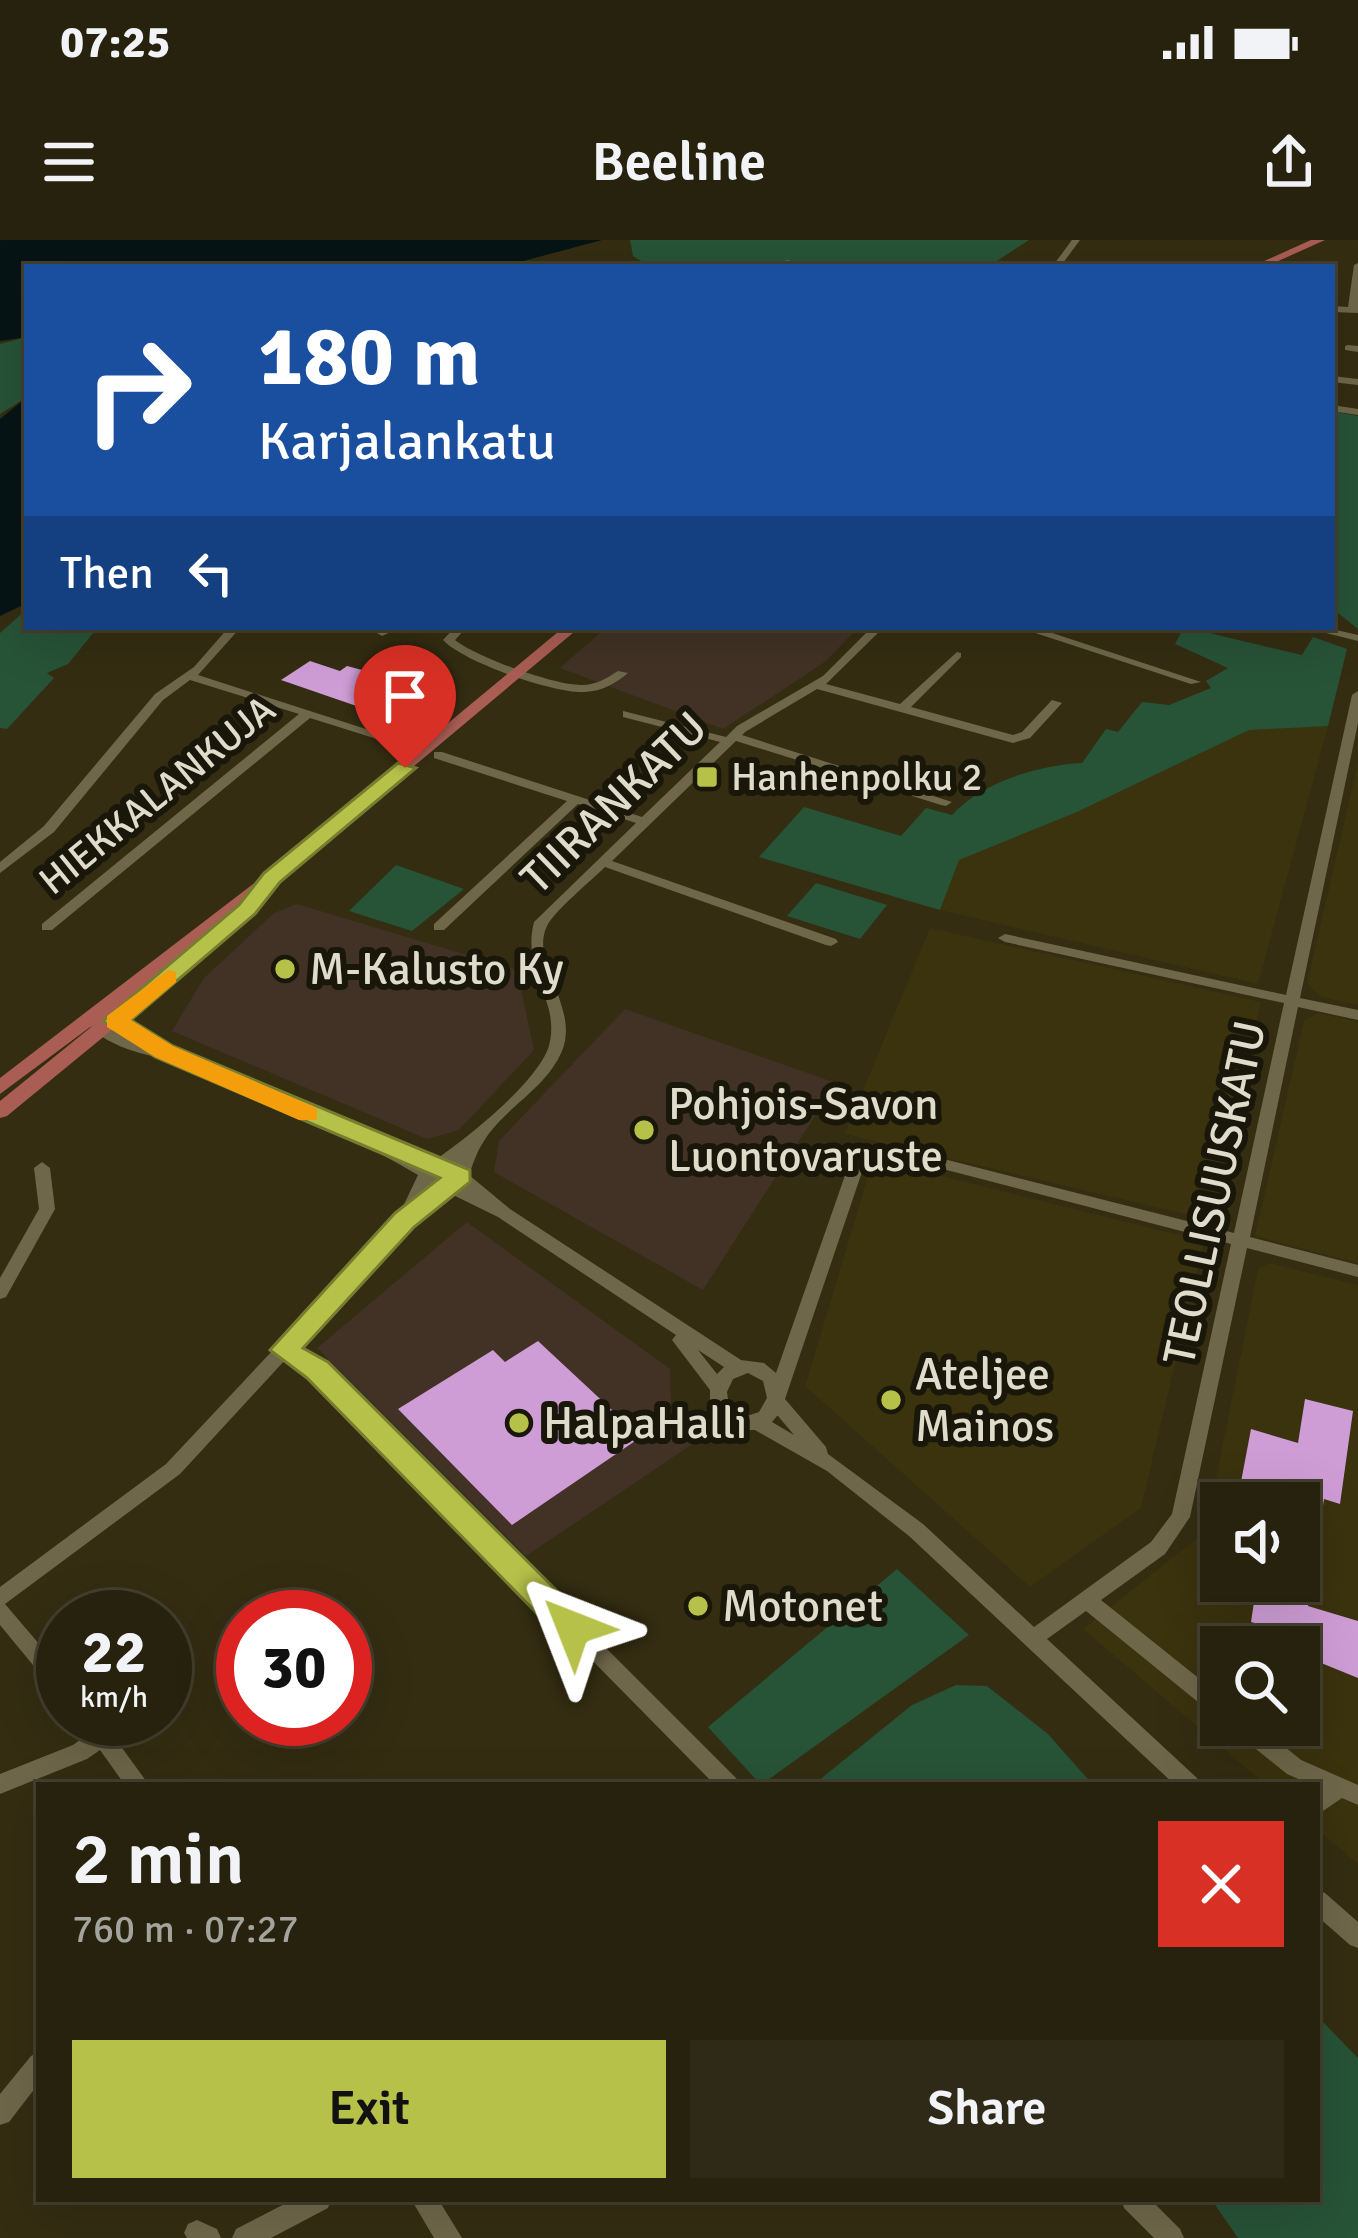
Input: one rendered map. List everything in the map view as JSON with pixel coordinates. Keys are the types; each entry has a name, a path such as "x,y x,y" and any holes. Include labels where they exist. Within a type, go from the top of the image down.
{"main road":[{"path":"1263,264 1320,240"},
{"path":"0,1111 247,909 272,878 438,747 570,630"},
{"path":"525,673 584,630"},
{"path":"0,1088 102,1024"}],"street":[{"path":"779,264 789,262"},
{"path":"1355,310 1358,265"},
{"path":"0,869 49,829 158,697 194,673 232,630"},
{"path":"458,630 449,640 459,651 580,691 608,685 622,674"},
{"name":"TIIRANKATU","path":"433,1169 477,1138 554,1052 559,1021 537,947 537,929 731,739 762,713 817,685 875,630"},
{"path":"1033,630 1195,682"},
{"path":"902,709 957,655"},
{"path":"194,673 416,747"},
{"path":"817,685 1013,739 1027,735 1056,703"},
{"name":"TEOLLISUUSKATU","path":"1032,1639 1158,1548 1181,1517 1358,695"},
{"name":"HIEKKALANKUJA","path":"47,927 308,713"},
{"path":"628,713 946,802"},
{"path":"438,747 645,823"},
{"path":"439,927 576,799"},
{"path":"603,862 831,942"},
{"path":"1005,938 1358,1015"},
{"path":"102,1024 433,1169 664,1322 750,1370 834,1466"},
{"name":"TIIRANKATU","path":"454,1182 477,1138"},
{"path":"752,1420 778,1398 857,1164 870,1150 889,1150 1358,1271"},
{"path":"0,1293 47,1209 41,1168"},
{"path":"404,1220 433,1169"},
{"path":"0,1598 173,1469 404,1220 454,1182"},
{"path":"664,1322 716,1385 721,1411 752,1420 834,1466 916,1530 1187,1782"},
{"path":"716,1385 798,1344"},
{"path":"284,1350 317,1370 726,1782"},
{"path":"1086,1600 1200,1691"},
{"path":"0,1611 36,1655"},
{"path":"0,1784 80,1752 84,1746"},
{"path":"110,1746 136,1782"},
{"path":"1268,1746 1294,1767 1347,1792"},
{"path":"1320,1904 1358,1937"},
{"path":"0,2113 36,2068"},
{"path":"245,2238 313,2202"},
{"path":"425,2202 449,2238"},
{"path":"1136,2202 1171,2238"}],"shaded area":[{"path":"0,240 602,240 512,264 24,264 24,337 0,341"},
{"path":"24,399 24,604 0,616 0,419"},
{"path":"604,630 856,630 825,662 723,729 560,668"},
{"path":"1280,715 1328,726 1258,984 940,910 958,860 1077,812"},
{"path":"1358,763 1358,1005 1321,997 1307,983"},
{"path":"297,904 517,970 534,1050 459,1130 427,1139 172,1031 204,978 274,913"},
{"path":"930,928 1261,1002 1211,1220 845,1134"},
{"path":"625,1009 836,1083 703,1290 494,1172 499,1141"},
{"path":"1318,1013 1358,1022 1358,1263 1255,1236 1304,1021"},
{"path":"885,1162 1204,1241 1141,1508 1030,1587 805,1386 871,1166"},
{"path":"467,1222 670,1369 671,1407 694,1443 526,1556 317,1348"},
{"path":"1269,1263 1358,1285 1358,1864 1320,1832 1320,1782 1262,1782 1220,1746 1320,1746 1320,1626 1200,1626 1200,1729 1083,1629 1200,1536 1200,1602 1320,1602 1320,1482 1215,1482 1258,1269"}],"green space":[{"path":"630,240 1029,240 993,264 650,264 633,256"},
{"path":"24,338 24,399 0,414 0,344"},
{"path":"1335,412 1358,416 1358,629 1335,610"},
{"path":"24,612 24,630 96,630 68,664 47,673 54,678 7,729 0,728 0,633"},
{"path":"1182,630 1197,630 1302,655 1313,637 1347,649 1328,726 1249,730 1077,812 959,860 940,910 759,857 804,807 901,836 926,808 952,815 979,793 1012,777 1082,763 1106,729 1118,732 1142,702 1169,705 1211,688 1206,681 1228,668 1175,644"},
{"path":"396,865 464,889 412,931 349,911"},
{"path":"816,883 887,905 860,939 787,916"},
{"path":"897,1569 969,1635 765,1782 758,1782 708,1727"},
{"path":"956,1685 987,1686 1048,1734 1090,1782 817,1782 912,1705"},
{"path":"1320,2019 1358,2058 1358,2238 1238,2238 1213,2202 1320,2202"}],"building":[{"path":"310,661 411,683 371,711 281,680"},
{"name":"HalpaHalli","path":"538,1341 641,1437 512,1525 398,1409 493,1350 505,1362"},
{"path":"1305,1399 1353,1411 1340,1504 1324,1499 1320,1526 1320,1482 1241,1482 1251,1429 1298,1443"},
{"path":"1254,1602 1309,1602 1308,1606 1358,1621 1358,1678 1320,1663 1320,1626 1251,1622"}],"slow traffic":[{"path":"168,977 116,1021 164,1051 308,1114"}],"place":[{"name":"Hanhenpolku 2","path":"707,777"},
{"name":"M-Kalusto Ky","path":"285,969"},
{"name":"Pohjois-Savon Luontovaruste","path":"644,1130"},
{"name":"Ateljee Mainos","path":"891,1400"},
{"name":"HalpaHalli","path":"519,1423"},
{"name":"Motonet","path":"698,1606"}],"route":[{"path":"405,768 272,878 247,909 116,1021 164,1051 377,1145 440,1163 460,1176 404,1220 284,1350 317,1370 573,1628"}]}
